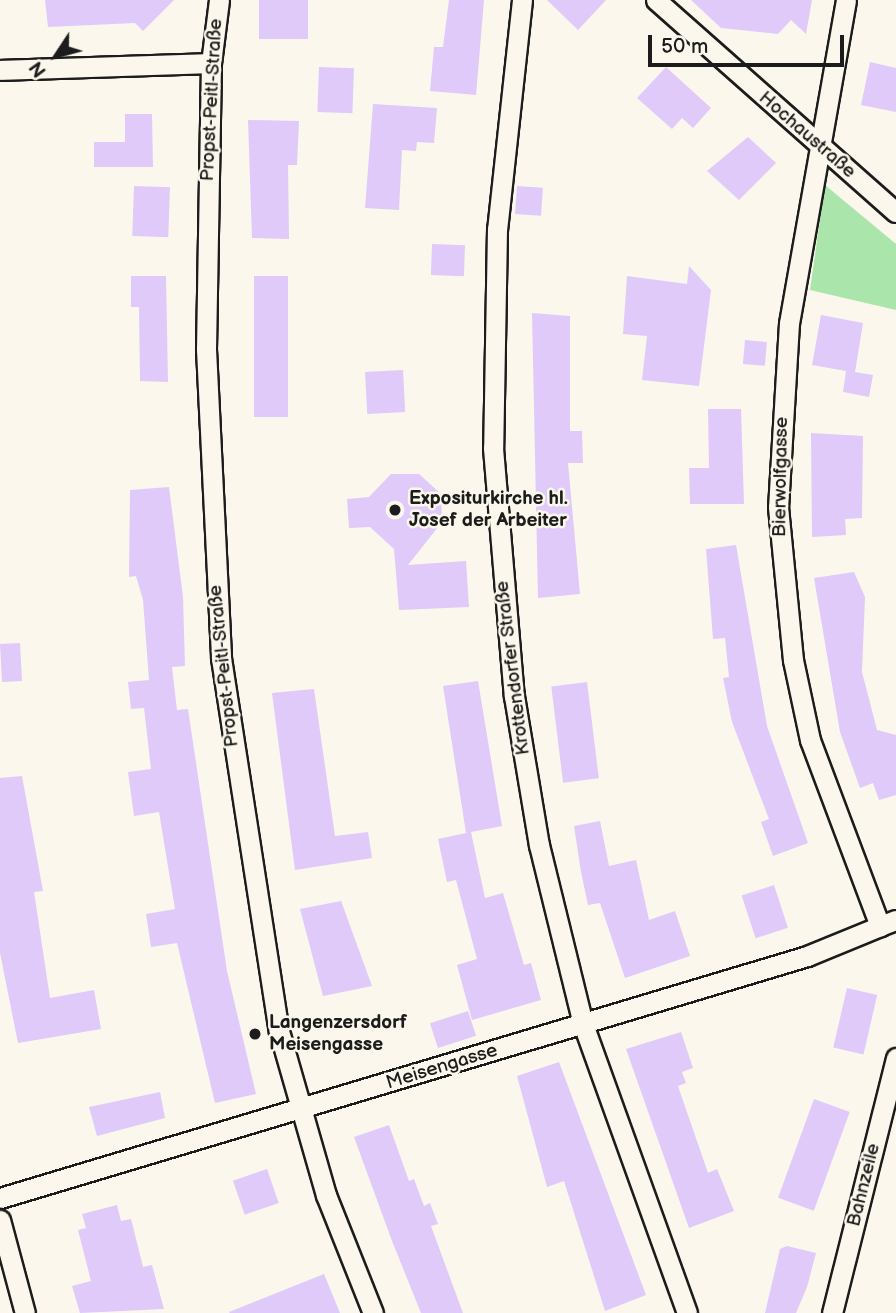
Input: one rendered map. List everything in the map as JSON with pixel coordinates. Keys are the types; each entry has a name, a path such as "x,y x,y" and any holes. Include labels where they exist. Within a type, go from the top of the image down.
{"street":[{"name":"Propst-Peitl-Straße","path":"219,0 211,63 207,455 221,658 258,914 298,1111 373,1313"},
{"name":"Krottendorfer Straße","path":"522,0 497,229 493,447 523,756 583,1024 687,1313"},
{"name":"Hochaustraße","path":"656,0 818,147 896,212"},
{"name":"Bierwolfgasse","path":"846,0 818,147 784,387 783,578 810,740 888,923"},
{"path":"0,70 211,63"},
{"name":"Meisengasse","path":"0,1198 298,1111 822,951 888,923"},
{"name":"Bahnzeile","path":"832,1313 896,1058"},
{"path":"0,1220 24,1313"}],"green space":[{"path":"825,185 896,244 896,310 810,290"}],"building":[{"path":"45,0 174,0 143,31 135,23 48,27"},
{"path":"259,0 308,0 308,39 259,39"},
{"path":"449,0 484,0 476,95 430,91 434,47 443,47"},
{"path":"547,0 606,0 578,30"},
{"path":"691,0 812,0 806,34 791,20 778,34 721,28"},
{"path":"870,62 896,68 896,112 861,105"},
{"path":"319,67 354,68 352,113 317,112"},
{"path":"666,67 711,108 693,128 682,118 672,129 637,98"},
{"path":"373,104 437,108 434,143 417,142 416,151 402,150 399,210 365,208"},
{"path":"125,114 152,114 153,167 94,167 94,142 125,142"},
{"path":"248,120 299,121 297,165 288,165 289,239 252,238"},
{"path":"748,137 776,163 739,200 707,171"},
{"path":"134,186 170,187 168,237 132,236"},
{"path":"517,186 543,188 541,216 515,214"},
{"path":"432,244 465,245 464,276 431,275"},
{"path":"689,266 711,290 699,386 642,380 647,336 623,334 627,276 687,284"},
{"path":"131,276 166,276 168,382 140,381 139,307 131,307"},
{"path":"254,276 288,276 288,417 254,417"},
{"path":"532,313 570,316 570,431 582,431 583,463 568,463 580,594 538,598"},
{"path":"821,315 863,323 855,372 873,375 869,397 843,392 846,371 812,365"},
{"path":"745,340 767,342 765,366 743,364"},
{"path":"403,370 405,412 367,414 365,372"},
{"path":"708,409 741,409 744,504 690,504 689,468 709,468"},
{"path":"811,433 863,436 862,518 845,519 846,535 812,537"},
{"path":"391,474 419,474 441,494 442,522 408,565 466,561 469,607 399,610 394,549 370,527 349,528 347,499 369,497"},
{"path":"169,487 183,597 185,666 172,667 177,710 188,709 227,971 256,1094 215,1103 177,943 151,947 146,914 175,909 159,812 134,816 128,772 151,769 144,708 131,709 128,682 149,680 143,600 136,576 129,577 130,490"},
{"path":"736,545 767,726 808,843 773,856 761,822 769,819 732,722 723,678 729,677 725,638 713,639 706,549"},
{"path":"854,572 865,597 862,672 877,730 896,735 896,795 879,800 873,783 860,788 840,732 814,578"},
{"path":"20,643 22,681 2,682 0,644"},
{"path":"478,681 502,826 471,832 485,898 503,893 524,965 531,963 541,1000 472,1020 457,965 477,959 456,880 447,882 438,839 466,833 443,686"},
{"path":"587,682 599,778 563,783 551,686"},
{"path":"314,689 335,836 368,832 372,858 295,870 272,693"},
{"path":"22,776 43,891 34,892 50,998 94,990 101,1029 18,1043 0,953 0,778"},
{"path":"600,821 609,866 636,860 649,920 675,911 690,956 625,978 600,903 588,905 581,872 574,826"},
{"path":"774,885 788,928 756,938 742,896"},
{"path":"341,901 372,986 323,996 300,909"},
{"path":"847,988 877,995 863,1054 833,1047"},
{"path":"468,1011 476,1036 438,1048 430,1023"},
{"path":"681,1032 693,1068 682,1072 686,1083 678,1086 708,1173 717,1169 734,1211 689,1228 626,1049"},
{"path":"559,1062 646,1295 605,1311 564,1181 547,1187 517,1076"},
{"path":"160,1092 165,1118 97,1136 89,1107"},
{"path":"814,1099 850,1112 814,1211 778,1198"},
{"path":"389,1125 409,1181 414,1179 424,1206 430,1203 438,1224 431,1226 463,1313 421,1313 392,1241 354,1137"},
{"path":"267,1169 279,1203 245,1215 233,1181"},
{"path":"117,1205 121,1221 131,1219 143,1267 152,1265 164,1309 80,1313 72,1286 91,1281 78,1230 86,1228 82,1214"},
{"path":"787,1246 816,1253 807,1287 796,1313 765,1313 780,1249"},
{"path":"324,1274 340,1313 229,1312"}],"place":[{"name":"Expositurkirche hl. Josef der Arbeiter","path":"395,510"},
{"name":"Langenzersdorf Meisengasse","path":"255,1034"}]}
